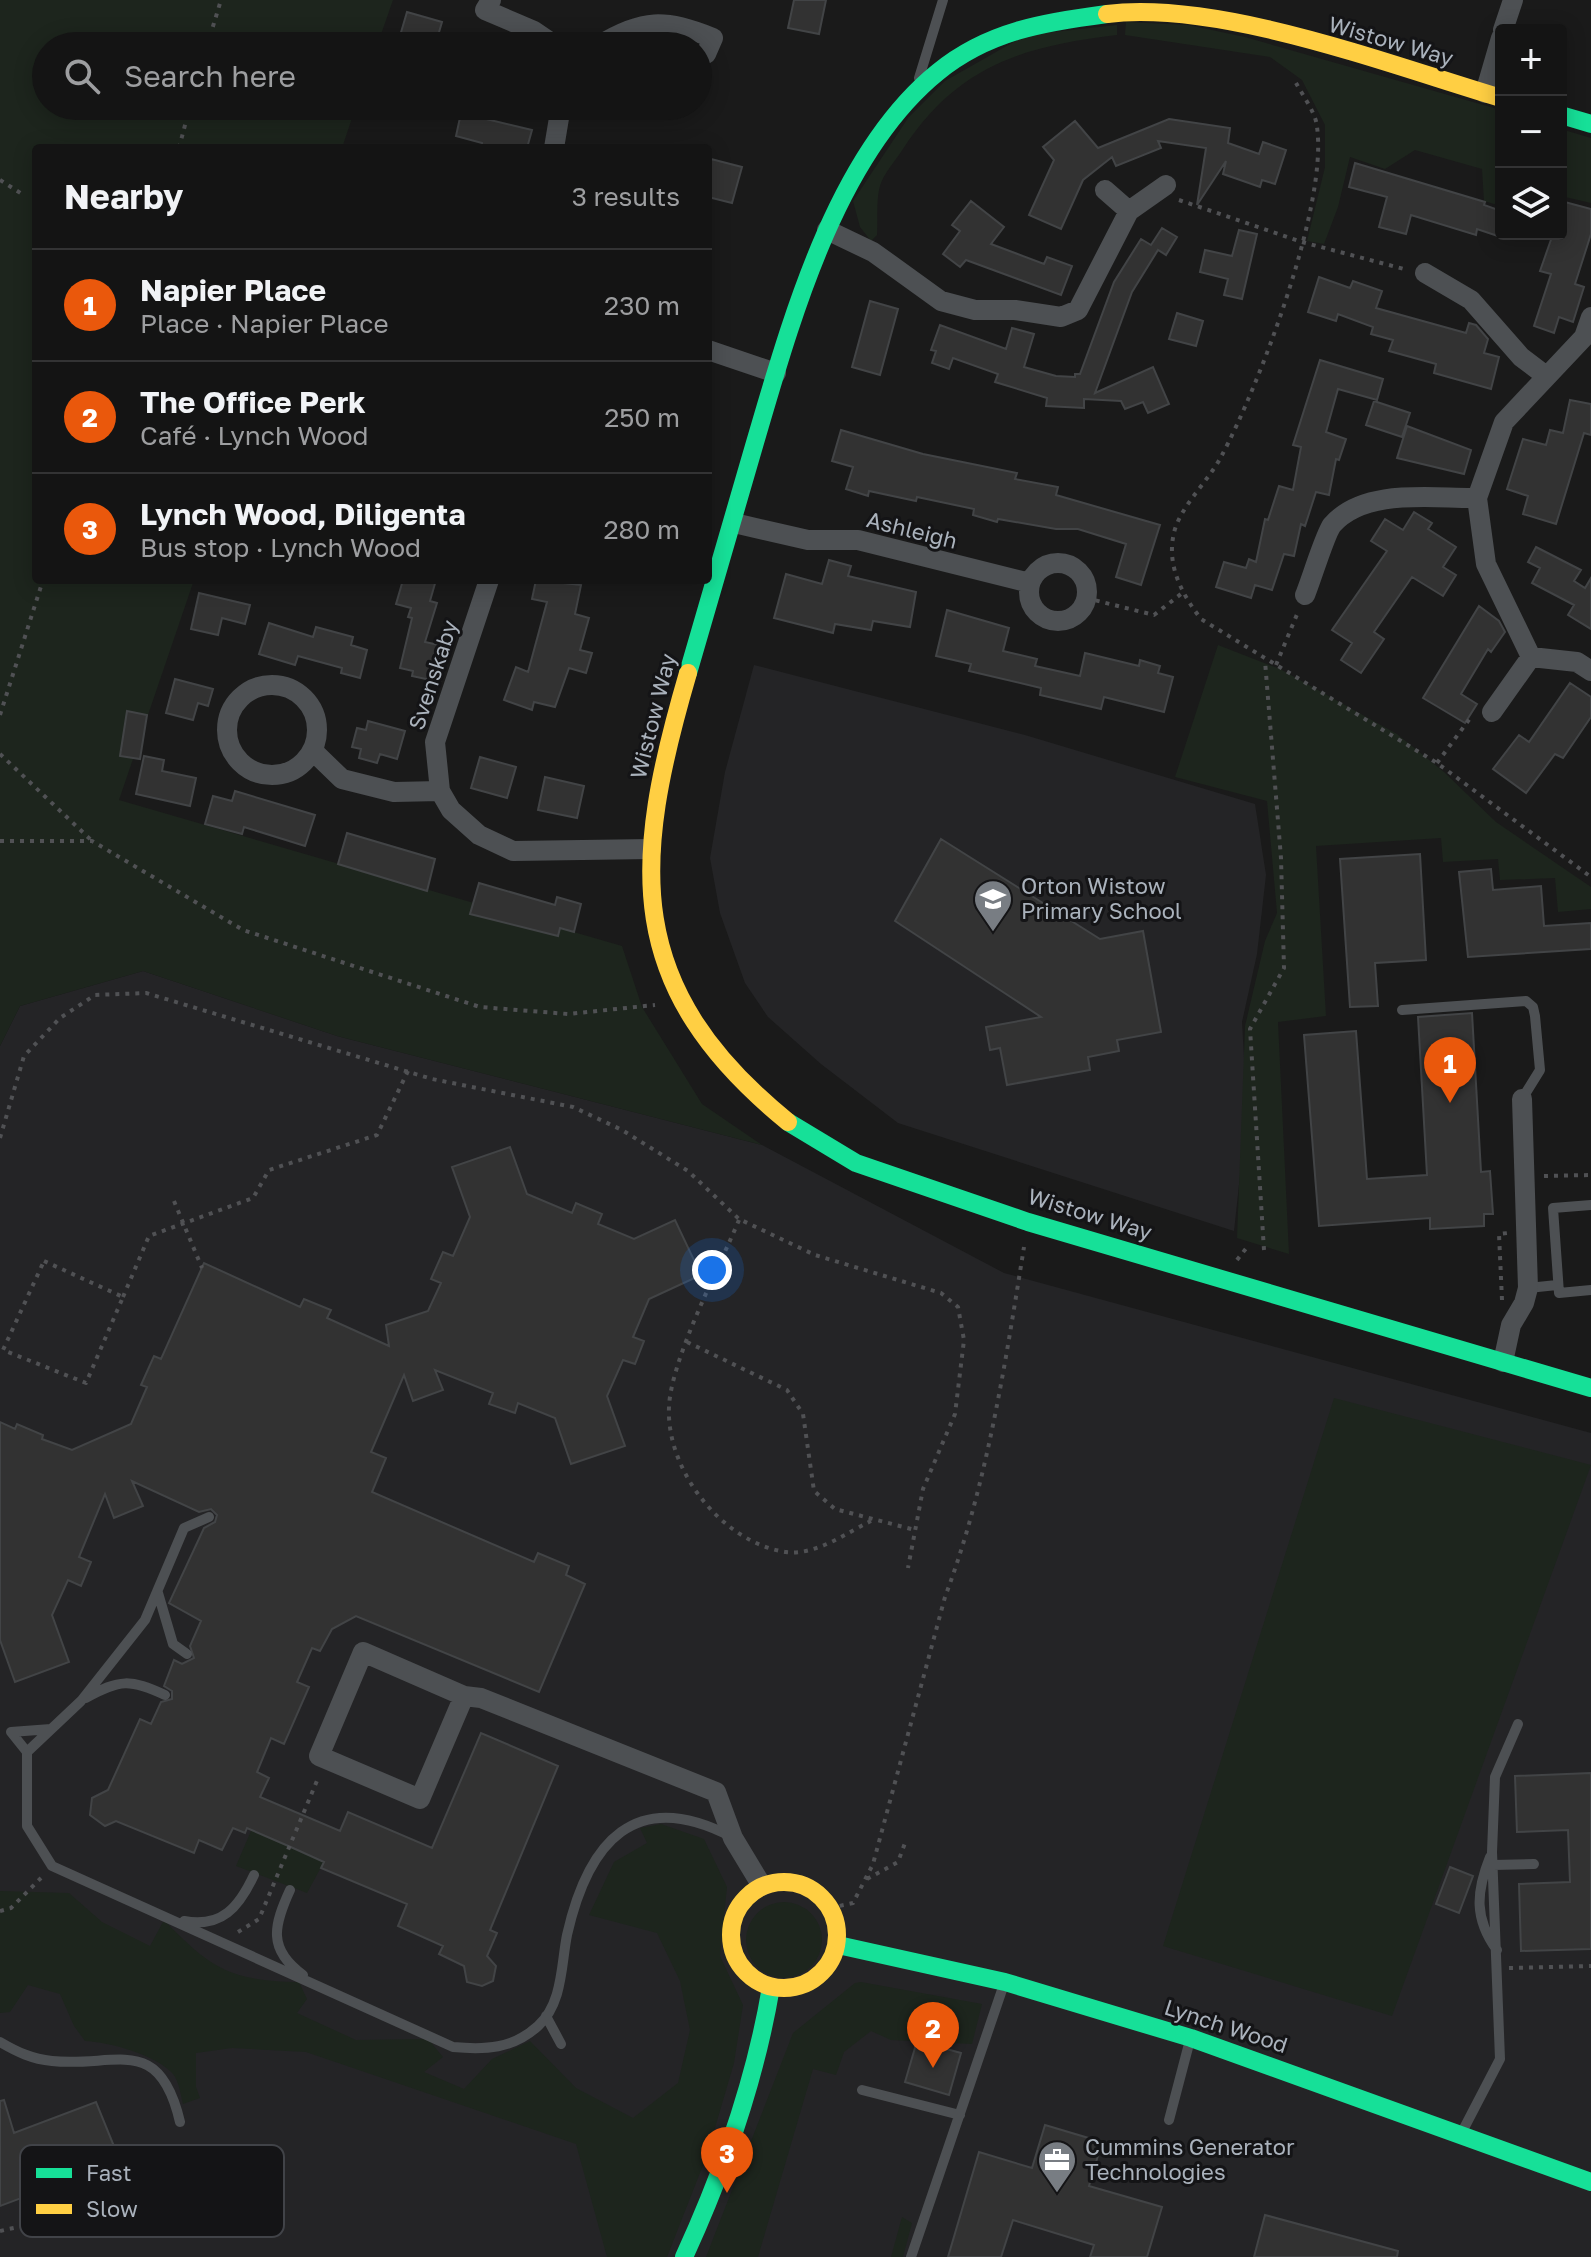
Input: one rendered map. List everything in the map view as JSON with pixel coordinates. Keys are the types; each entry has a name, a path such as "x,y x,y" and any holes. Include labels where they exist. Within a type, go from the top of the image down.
{"street":[{"path":"1505,24 1513,0"},
{"path":"485,11 535,32"},
{"name":"Wistow Way","path":"1493,96 1307,41 1189,13 1139,12 1044,22 1005,32 939,71 887,122 827,230 792,316 734,523 677,709 658,791 651,849 651,902 661,950 678,999 709,1045 746,1088 795,1128 856,1163 1028,1222 1591,1388"},
{"path":"621,32 674,23 697,32"},
{"path":"1567,117 1591,124"},
{"path":"555,144 559,120"},
{"path":"827,230 873,252 941,301 975,310 1015,310 1061,317 1078,310 1129,211 1160,189"},
{"path":"1105,190 1129,211"},
{"path":"1425,273 1471,300 1521,357 1546,376"},
{"path":"1531,657 1486,564 1477,498 1504,422 1584,337 1591,317"},
{"path":"712,351 776,373"},
{"path":"1305,595 1332,525 1356,509 1384,499 1477,498"},
{"name":"Ashleigh","path":"734,523 808,540 858,540 1030,583"},
{"path":"1061,563 1078,571 1087,588 1086,598 1083,606 1069,619 1050,619 1035,609 1030,583 1042,567 1061,563"},
{"name":"Svenskaby","path":"440,791 435,742 488,584"},
{"path":"1531,657 1577,662 1591,671"},
{"path":"1492,712 1531,657"},
{"path":"260,687 288,688 311,706 316,720 313,751 290,772 275,775 260,773 235,755 227,728 230,715 247,693 260,687"},
{"path":"313,751 342,779 367,787 394,792 440,791 451,810 479,835 513,851 651,849"},
{"path":"1503,1362 1511,1325 1524,1303 1528,1288 1522,1099"},
{"path":"464,1696 420,1799 319,1756 363,1652 464,1696 481,1698 716,1792 733,1838 762,1886"},
{"path":"788,1882 812,1889 830,1908 836,1920 838,1945 826,1968 807,1984 795,1988 771,1987 745,1972 731,1947 733,1918 750,1894 762,1886 788,1882"},
{"name":"Lynch Wood","path":"838,1945 1005,1982 1191,2038 1591,2182"},
{"path":"684,2257 705,2213 764,2038 771,1987"}],"lane":[{"path":"909,100 943,0"},
{"path":"1402,1010 1526,1001 1535,1016 1540,1070 1522,1099"},
{"path":"1591,1205 1553,1208 1559,1293 1591,1290"},
{"path":"1528,1288 1557,1285"},
{"path":"27,1752 81,1701 145,1620 184,1528 209,1517"},
{"path":"158,1592 164,1623 173,1644 187,1654"},
{"path":"81,1701 110,1685 136,1682 165,1695"},
{"path":"1460,2136 1500,2059 1492,1852 1495,1777 1518,1724"},
{"path":"51,1729 11,1732 27,1752 27,1826 52,1866 453,2047 487,2050 514,2043 546,2016 554,2004 578,1893 590,1867 618,1832 653,1818 678,1817 705,1823 733,1838"},
{"path":"1492,1852 1479,1884 1478,1905 1483,1932 1498,1952"},
{"path":"1493,1865 1534,1864"},
{"path":"169,1919 215,1922 231,1912 254,1875"},
{"path":"290,1890 276,1922 278,1947 293,1968 321,1987"},
{"path":"911,2257 1005,1982"},
{"path":"546,2016 561,2044"},
{"path":"1169,2120 1191,2038"},
{"path":"0,2042 22,2055 54,2062 107,2057 149,2065 174,2093 180,2122"},
{"path":"862,2090 960,2115"}],"path":[{"path":"211,32 221,0"},
{"path":"180,144 186,120"},
{"path":"0,180 22,194"},
{"path":"1160,189 1302,242 1425,273"},
{"path":"0,715 42,584"},
{"path":"1086,598 1154,615 1181,594"},
{"path":"1276,665 1305,595"},
{"path":"1264,1250 1250,1029 1284,968 1281,858 1265,661"},
{"path":"1437,763 1477,708 1492,712"},
{"path":"0,754 92,841 243,930 480,1007 568,1014 655,1005"},
{"path":"0,841 92,841"},
{"path":"0,1138 24,1056 60,1018 95,995 146,993 408,1071 573,1107 622,1130 688,1171 739,1219 815,1255 941,1293 958,1307 964,1340 955,1414 923,1489 908,1568"},
{"path":"123,1297 44,1261 2,1350 86,1383 123,1297 149,1236 253,1198 269,1170 377,1135 408,1071"},
{"path":"1526,1177 1591,1175"},
{"path":"174,1201 202,1268"},
{"path":"739,1219 675,1371 669,1409 676,1456 697,1493 751,1541 788,1552 820,1547 871,1521"},
{"path":"830,1908 853,1903 873,1864 945,1597 961,1555 1000,1398 1024,1247"},
{"path":"687,1342 787,1390 803,1414 814,1491 835,1509 871,1521 915,1530"},
{"path":"259,1919 325,1759"},
{"path":"865,1880 898,1862 905,1843"},
{"path":"0,1911 11,1908 52,1866"},
{"path":"1498,1952 1508,1952 1509,1968 1591,1966"},
{"path":"0,2231 20,2227"}],"shaded area":[{"path":"0,0 393,0 382,32 32,32 32,120 351,120 343,144 32,144 32,584 193,584 119,800 622,946 642,1007 702,1104 762,1145 337,1036 143,971 20,1006 0,1046"},
{"path":"1126,22 1188,25 1245,37 1495,108 1495,204 1484,201 1482,169 1415,150 1385,169 1350,157 1338,207 1324,244 1307,241 1325,167 1325,125 1302,80 1270,57 1125,35"},
{"path":"1117,25 1117,35 1052,46 995,65 946,98 924,121 884,177 878,197 877,235 871,241 860,227 853,201 908,118 945,81 1026,35"},
{"path":"1567,131 1591,138 1591,203 1567,197"},
{"path":"1218,645 1280,669 1397,734 1444,772 1496,822 1591,887 1591,909 1558,912 1555,878 1500,880 1498,859 1443,862 1441,838 1316,846 1326,1016 1278,1022 1289,1254 1237,1238 1245,1026 1265,941 1277,913 1267,801 1175,777"},
{"name":"Orton Wistow Primary School","path":"754,665 1025,735 1255,804 1266,875 1257,954 1242,1022 1247,1111 1234,1231 898,1123 821,1064 768,1017 745,983 720,913 710,858 725,772"},
{"path":"143,971 337,1036 762,1145 1004,1273 1591,1433 1591,2257 0,2257 0,1046 20,1006"},
{"path":"1334,1398 1591,1465 1392,2016 1163,1946"},
{"path":"257,1817 299,1835 293,1848 314,1857 331,1849 307,1893 236,1866"},
{"path":"661,1824 704,1839 727,1887 720,1956 743,2005 734,2063 707,2155 667,2257 607,2257 576,2144 306,2052 232,2048 196,2053 196,2087 200,2098 183,2104 177,2081 166,2067 132,2051 85,2041 74,2026 60,1994 28,1985 10,2012 0,2013 0,1891 69,1893 102,1922 150,1946 164,1920 195,1950 224,1969 256,1979 299,1982 307,1999 297,2013 356,2040 428,2039 443,2057 424,2072 464,2089 492,2059 530,2041 576,2088 633,2118 678,2083 690,2030 680,1981 657,1933 589,1915 614,1862 647,1843 640,1828"},
{"path":"784,1902 798,1905 811,1913 819,1926 822,1940 819,1954 811,1967 798,1975 784,1978 770,1975 757,1967 749,1954 746,1940 749,1926 757,1913 770,1905"},
{"path":"855,1983 982,2004 972,2044 891,2040 871,2031 844,2052 836,2075 813,2069 758,2257 706,2257 793,2033"},
{"path":"902,2217 912,2223 903,2257 891,2257"}],"building":[{"path":"794,0 826,0 819,34 788,28"},
{"path":"407,12 442,22 439,32 401,32"},
{"path":"1169,119 1230,128 1228,143 1259,154 1263,142 1286,150 1275,184 1262,180 1260,187 1223,174 1226,161 1197,205 1206,148 1158,141 1161,148 1116,166 1112,157 1083,180 1061,229 1029,215 1054,160 1043,147 1075,121 1098,148"},
{"path":"459,120 490,120 532,130 528,144 482,144 456,136"},
{"path":"712,159 742,167 732,203 712,198"},
{"path":"1355,163 1485,202 1484,205 1495,209 1495,235 1477,229 1476,235 1411,215 1406,234 1379,227 1387,197 1349,187"},
{"path":"971,201 1004,227 991,244 1044,264 1047,257 1072,266 1061,295 966,260 960,267 943,254 960,231 952,225"},
{"path":"1567,203 1591,209 1591,234 1575,284 1584,287 1573,322 1559,317 1554,333 1534,326 1551,274 1540,271 1551,240 1567,240"},
{"path":"1162,228 1177,237 1166,255 1158,250 1132,292 1095,393 1153,367 1169,404 1148,413 1143,402 1125,409 1121,401 1084,399 1084,408 1046,406 1047,398 995,382 998,374 953,358 949,369 932,363 936,351 931,350 940,325 1006,349 1012,328 1034,334 1024,367 1056,376 1075,377 1075,374 1080,374 1114,282 1141,239 1151,245"},
{"path":"1239,230 1257,234 1242,299 1224,295 1228,279 1200,272 1205,250 1232,256"},
{"path":"1319,277 1350,288 1353,281 1382,291 1376,308 1466,333 1469,323 1476,325 1488,339 1484,353 1499,357 1491,389 1434,373 1436,364 1389,351 1393,340 1371,334 1373,327 1338,314 1336,321 1308,312"},
{"path":"870,301 898,309 880,375 852,367"},
{"path":"1177,313 1203,321 1196,346 1169,339"},
{"path":"1320,360 1383,379 1377,400 1338,389 1326,432 1346,439 1339,460 1336,459 1329,495 1316,492 1305,526 1301,524 1294,556 1284,554 1272,590 1255,585 1251,598 1216,587 1224,562 1246,568 1249,559 1256,562 1265,519 1268,520 1279,486 1293,490 1301,447 1293,445"},
{"path":"1570,400 1591,404 1591,435 1584,433 1556,524 1523,514 1528,496 1507,489 1523,439 1546,445 1550,430 1563,433"},
{"path":"1374,401 1410,413 1402,437 1366,425"},
{"path":"1407,426 1471,450 1464,474 1397,458"},
{"path":"841,430 923,454 1017,473 1015,479 1058,487 1056,495 1160,525 1141,585 1116,577 1126,544 1078,529 1056,529 998,519 997,522 973,515 974,509 917,497 916,501 869,491 868,496 846,489 853,467 832,461"},
{"path":"1414,512 1432,523 1428,529 1456,547 1443,567 1456,575 1443,596 1412,577 1374,632 1384,639 1361,673 1341,660 1352,643 1332,630 1387,551 1371,541 1385,519 1403,530"},
{"path":"1536,547 1581,570 1574,581 1585,588 1591,578 1591,629 1568,615 1574,605 1532,583 1540,568 1528,562"},
{"path":"829,560 851,566 848,576 916,592 910,627 873,621 871,630 835,624 833,633 774,618 786,574 822,584"},
{"path":"402,584 435,584 430,601 437,603 425,642 439,645 436,657 445,660 440,682 412,676 413,671 400,668 412,618 408,617 411,608 396,604"},
{"path":"535,584 581,585 575,614 589,618 580,650 592,653 586,673 569,668 555,707 534,702 532,710 504,700 516,667 528,672 547,602 532,599"},
{"path":"199,593 250,605 245,624 222,618 218,635 191,629"},
{"path":"1479,606 1499,621 1505,632 1491,652 1488,649 1461,694 1477,704 1465,723 1423,698"},
{"path":"947,610 1009,628 1003,651 1037,659 1035,666 1080,676 1085,653 1139,666 1140,660 1160,666 1158,673 1173,677 1164,712 1104,697 1101,709 1040,695 1041,688 969,671 971,664 936,656"},
{"path":"269,623 313,637 316,627 353,637 351,645 367,650 360,678 341,673 342,668 298,656 295,665 259,654"},
{"path":"175,679 213,689 208,706 198,703 193,720 166,713"},
{"path":"1570,683 1591,697 1591,717 1563,758 1555,754 1526,793 1493,769 1519,735 1529,742"},
{"path":"127,711 147,715 140,759 120,756"},
{"path":"368,721 405,731 397,759 380,754 377,763 359,758 361,749 352,747 357,728 366,730"},
{"path":"144,756 164,760 162,771 196,778 190,806 136,794"},
{"path":"480,757 516,767 507,798 471,788"},
{"path":"545,777 584,786 577,818 538,810"},
{"path":"235,791 315,815 305,846 244,827 242,834 205,824 213,796 232,801"},
{"path":"347,833 435,859 427,891 338,864"},
{"path":"941,839 1100,939 1143,931 1161,1032 1117,1040 1119,1051 1088,1057 1090,1070 1007,1085 1000,1048 990,1050 986,1027 1041,1017 895,921"},
{"path":"1420,854 1426,960 1375,963 1378,1006 1350,1007 1340,859"},
{"path":"1491,869 1493,890 1541,886 1544,926 1591,923 1591,949 1468,957 1459,872"},
{"path":"479,883 555,905 557,897 581,904 574,932 560,928 558,936 470,914"},
{"path":"1472,1013 1481,1172 1490,1171 1493,1214 1484,1214 1484,1226 1430,1229 1430,1218 1319,1226 1304,1035 1356,1031 1367,1179 1427,1175 1418,1017"},
{"path":"510,1147 527,1194 572,1213 576,1203 602,1214 598,1224 634,1239 675,1220 701,1275 649,1299 633,1337 644,1341 635,1364 623,1360 607,1396 625,1446 571,1464 555,1418 518,1403 515,1413 489,1404 493,1393 435,1370 443,1390 413,1401 404,1375 371,1452 386,1458 372,1492 534,1562 538,1553 569,1566 566,1575 585,1584 539,1692 356,1616 332,1629 320,1651 312,1648 297,1682 309,1687 284,1744 271,1738 257,1772 269,1778 260,1797 340,1831 348,1812 432,1848 481,1733 558,1766 490,1930 497,1933 487,1956 496,1966 493,1981 482,1986 467,1982 464,1966 439,1954 443,1946 398,1926 407,1904 321,1868 324,1862 293,1848 247,1828 245,1833 233,1828 222,1850 199,1840 194,1853 116,1821 105,1826 90,1815 92,1798 108,1790 140,1719 151,1724 161,1702 172,1699 172,1691 164,1686 174,1660 182,1664 194,1658 190,1646 201,1621 169,1603 204,1528 215,1522 217,1515 211,1509 199,1512 132,1481 143,1506 114,1518 105,1494 79,1557 91,1562 81,1586 68,1580 52,1615 69,1662 15,1682 0,1640 0,1422 15,1429 17,1424 43,1435 42,1439 72,1450 131,1424 147,1387 141,1385 154,1356 161,1359 204,1263 300,1307 304,1299 331,1310 327,1318 389,1346 386,1325 428,1311 441,1283 431,1279 443,1252 453,1256 470,1217 452,1167"},
{"path":"1591,1773 1591,1949 1521,1951 1519,1884 1570,1882 1568,1830 1517,1832 1515,1776"},
{"path":"1450,1867 1473,1876 1459,1913 1436,1904"},
{"path":"917,2041 961,2053 949,2095 905,2082"},
{"path":"4,2100 14,2133 96,2102 113,2145 20,2145 20,2198 0,2206 0,2101"},
{"path":"1045,2125 1102,2142 1089,2186 1162,2207 1147,2257 1090,2257 1094,2245 1013,2220 1001,2257 948,2257 979,2152 1032,2168"},
{"path":"1265,2215 1398,2251 1397,2257 1254,2257"}],"traffic: fast":[{"path":"688,673 801,296 844,195 871,148 902,107 957,58 1018,31 1107,14"},
{"path":"1567,117 1591,124"},
{"path":"788,1122 856,1163 1028,1222 1591,1388"},
{"path":"838,1945 1005,1982 1191,2038 1591,2182"},
{"path":"684,2257 712,2191 747,2091 771,1987"}],"traffic: slow":[{"path":"1107,14 1152,12 1252,26 1357,53 1495,96"},
{"path":"688,673 669,742 657,805 651,863 655,918 669,971 694,1022 734,1072 788,1122"},
{"path":"784,1882 804,1886 822,1897 833,1915 837,1935 833,1955 822,1973 804,1984 784,1988 764,1984 746,1973 735,1955 731,1935 735,1915 746,1897 764,1886 784,1882"}],"place":[{"name":"Orton Wistow Primary School","path":"993,933"},
{"name":"Napier Place","path":"1450,1103"},
{"name":"The Office Perk","path":"933,2068"},
{"name":"Lynch Wood, Diligenta","path":"727,2193"},
{"name":"Cummins Generator Technologies","path":"1057,2194"}]}
